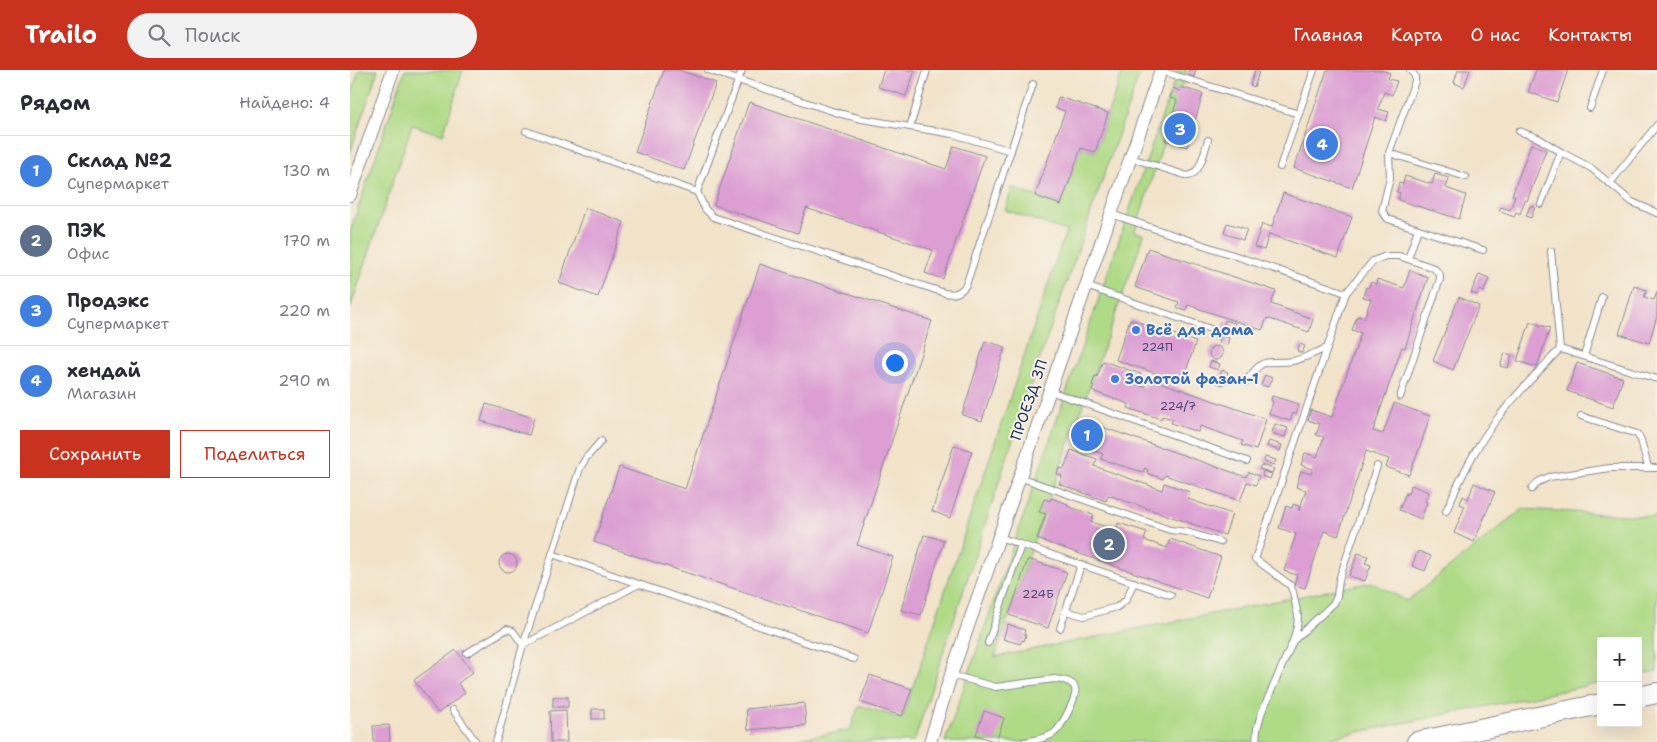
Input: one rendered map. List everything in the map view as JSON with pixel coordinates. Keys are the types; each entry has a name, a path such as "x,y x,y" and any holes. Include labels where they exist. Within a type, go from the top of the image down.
{"highway":[{"path":"1642,696 1657,693"},
{"path":"1417,742 1597,705"}],"street":[{"path":"350,196 392,70"},
{"name":"ПРОЕЗД 3П","path":"930,742 951,675 1161,70"}],"lane":[{"path":"708,70 862,119 953,134 1011,151"},
{"path":"697,192 742,70"},
{"path":"910,127 928,70"},
{"path":"1161,70 1299,114"},
{"path":"1280,167 1314,70"},
{"path":"1410,70 1415,76 1389,153 1390,178 1382,211 1388,219 1483,250"},
{"path":"1590,108 1603,70"},
{"path":"526,131 697,192 705,209 713,217 953,294 960,292 966,285 1033,84"},
{"path":"1610,183 1657,125"},
{"path":"1519,130 1538,138 1591,168 1632,202 1657,213"},
{"path":"1130,158 1188,176 1192,175 1199,168 1208,140"},
{"path":"1541,204 1561,152"},
{"path":"1389,153 1466,177"},
{"path":"1111,214 1346,294"},
{"path":"1408,260 1418,229"},
{"path":"1446,511 1465,468 1490,429 1512,400 1560,349 1551,251"},
{"path":"1256,742 1261,714 1293,641 1298,616 1290,585 1255,559 1346,294 1373,261 1393,255 1434,268 1440,274 1440,280 1400,397"},
{"path":"1086,286 1216,331"},
{"path":"1584,356 1602,297"},
{"path":"1246,382 1255,368 1264,362 1296,360 1327,348"},
{"path":"1560,349 1657,379"},
{"path":"1050,392 1247,461"},
{"path":"1581,416 1637,434 1641,440 1648,467"},
{"path":"496,742 523,645 580,468 601,441"},
{"path":"1293,641 1336,600 1340,580 1378,466"},
{"path":"1532,489 1538,482 1549,477 1610,468 1657,468"},
{"path":"1020,477 1170,530 1187,532 1220,542"},
{"path":"999,537 1171,594"},
{"path":"988,643 1021,545"},
{"path":"552,554 854,659"},
{"path":"1060,628 1080,564"},
{"path":"1065,611 1084,616 1117,607 1126,600 1134,582"},
{"path":"523,645 639,584"},
{"path":"467,653 507,630 513,631 523,645"},
{"path":"951,675 990,687 1054,679 1073,684 1076,692 1075,697 1057,731 1044,738 1024,742"},
{"path":"453,710 476,742"}],"green space":[{"path":"359,70 378,70 350,153 350,98"},
{"path":"405,70 463,70 443,135 412,125 350,309 350,232"},
{"path":"1123,70 1141,70 1033,378 914,742 782,742 850,730 859,705 902,719 1066,231 1005,210 1012,188 1061,205 1081,148 1095,152"},
{"path":"1178,70 1187,70 1135,231 1144,235 1035,538 995,657 1372,582 1407,601 1523,509 1657,517 1657,671 1642,674 1642,637 1597,637 1597,684 1310,742 945,742"}],"building":[{"path":"664,70 679,70 716,83 684,170 635,152"},
{"path":"884,70 915,70 906,96 878,87"},
{"path":"1189,70 1196,70 1194,77 1188,75"},
{"path":"1255,70 1259,72 1254,87 1250,85"},
{"path":"1327,70 1381,70 1390,73 1388,79 1397,81 1392,95 1384,92 1378,109 1389,112 1386,121 1375,117 1352,188 1294,168"},
{"path":"1458,70 1470,70 1464,87 1454,83"},
{"path":"1536,70 1568,70 1557,102 1528,92"},
{"path":"1181,87 1203,94 1187,147 1165,140 1177,100 1170,98 1173,88 1180,91"},
{"path":"1059,97 1108,113 1095,152 1081,148 1061,205 1035,196 1065,111 1055,108"},
{"path":"749,102 946,169 954,146 985,156 943,279 925,273 933,250 806,208 798,233 714,205"},
{"path":"1531,144 1546,150 1527,201 1525,200 1520,214 1516,212 1514,217 1499,211 1501,207 1510,210 1515,196 1512,195"},
{"path":"1435,174 1449,178 1446,188 1466,195 1459,219 1398,200 1400,193 1397,192 1399,183 1403,184 1405,176 1432,184"},
{"path":"1283,193 1352,217 1338,258 1269,234 1264,250 1254,247 1262,224 1272,227"},
{"path":"1530,206 1535,207 1531,218 1526,216"},
{"path":"585,208 624,222 598,297 559,283"},
{"path":"1227,223 1247,229 1243,240 1224,233"},
{"path":"1148,248 1276,291 1271,304 1313,319 1309,332 1267,318 1262,330 1188,305 1186,311 1177,308 1179,302 1135,287"},
{"path":"760,264 932,321 857,545 893,557 868,633 594,542 619,467 685,489"},
{"path":"1410,270 1428,277 1405,348 1402,347 1373,431 1383,434 1394,403 1430,416 1420,447 1409,475 1386,467 1389,459 1366,451 1338,536 1324,531 1305,588 1294,585 1297,575 1284,571 1296,534 1279,528 1286,506 1292,508 1293,504 1299,506 1299,511 1306,490 1296,487 1301,471 1311,474 1313,469 1301,465 1305,453 1317,457 1324,437 1316,435 1320,424 1308,420 1311,410 1332,417 1361,333 1352,330 1357,316 1364,318 1371,299 1363,297 1366,287 1368,288 1371,282 1376,284 1377,279 1404,288"},
{"path":"1479,274 1489,278 1484,292 1480,290 1477,295 1471,293"},
{"path":"1634,286 1647,290 1644,297 1654,300 1657,292 1657,316 1649,343 1619,334"},
{"path":"1459,297 1479,306 1453,370 1433,361"},
{"path":"1130,319 1196,342 1182,382 1116,360"},
{"path":"1225,320 1235,323 1231,333 1222,330"},
{"path":"1530,322 1550,328 1537,367 1517,361"},
{"path":"1221,335 1229,338 1227,345 1219,342"},
{"path":"985,341 1005,347 982,421 962,415"},
{"path":"1300,344 1305,346 1302,353 1297,351"},
{"path":"1213,346 1219,346 1223,353 1219,360 1213,360 1209,356 1209,350"},
{"path":"1505,353 1512,355 1508,368 1500,366"},
{"path":"1103,361 1141,374 1137,385 1145,387 1148,378 1266,419 1256,450 1241,445 1243,441 1200,426 1198,432 1171,423 1173,419 1162,416 1161,419 1128,408 1129,404 1092,391 1095,376 1097,377"},
{"path":"1211,361 1220,364 1218,370 1209,367"},
{"path":"1577,363 1623,378 1613,407 1567,391"},
{"path":"1222,370 1228,372 1223,385 1217,383"},
{"path":"1265,375 1272,378 1268,387 1261,385"},
{"path":"1272,396 1299,404 1296,414 1293,413 1290,421 1269,414 1273,401 1271,400"},
{"path":"486,404 534,418 529,435 481,421"},
{"path":"1085,421 1246,477 1249,472 1259,476 1256,485 1247,482 1240,501 1165,475 1163,479 1147,473 1148,470 1145,468 1143,472 1101,459 1103,454 1083,447 1084,444 1078,442"},
{"path":"1275,424 1288,428 1285,437 1272,433"},
{"path":"1269,441 1282,445 1280,451 1267,446"},
{"path":"954,445 972,451 950,518 932,511"},
{"path":"1071,450 1097,459 1094,466 1162,490 1164,483 1190,492 1188,499 1232,514 1225,535 1108,495 1106,501 1059,484 1062,476 1057,474 1059,468 1064,469"},
{"path":"1265,457 1276,460 1274,465 1264,462"},
{"path":"1261,465 1274,469 1272,473 1259,469"},
{"path":"1263,471 1272,474 1270,479 1262,476"},
{"path":"1474,483 1495,492 1474,542 1454,533 1465,506 1460,504 1463,496 1468,499"},
{"path":"1411,485 1429,492 1421,519 1399,510"},
{"path":"1051,498 1068,504 1067,506 1094,515 1091,522 1116,530 1118,523 1147,532 1144,540 1167,548 1170,539 1221,557 1207,598 1037,539 1046,514 1039,512 1044,499 1050,501"},
{"path":"924,535 944,540 921,615 901,610"},
{"path":"1418,551 1431,556 1425,571 1412,566"},
{"path":"1358,553 1368,556 1365,563 1371,565 1365,581 1349,576"},
{"path":"508,554 514,557 517,563 514,569 508,572 502,569 499,563 502,557"},
{"path":"1028,559 1067,572 1048,628 1009,615"},
{"path":"1008,624 1025,630 1024,641 1022,640 1020,644 1003,639"},
{"path":"456,650 473,672 458,683 465,693 438,713 414,680"},
{"path":"870,675 912,689 902,716 860,702"},
{"path":"553,697 568,697 568,707 553,707"},
{"path":"804,703 806,725 748,730 746,709"},
{"path":"592,709 604,709 604,719 592,719"},
{"path":"566,710 567,742 551,742 550,711"},
{"path":"984,711 1004,718 996,742 976,735"},
{"path":"389,725 390,742 374,742 373,726"}],"place":[{"name":"Продэкс","path":"1180,129"},
{"name":"хендай","path":"1322,144"},
{"name":"Всё для дома","path":"1136,330"},
{"name":"Золотой фазан-1","path":"1115,379"},
{"name":"Склад №2","path":"1087,435"},
{"name":"ПЭК","path":"1109,544"}]}
